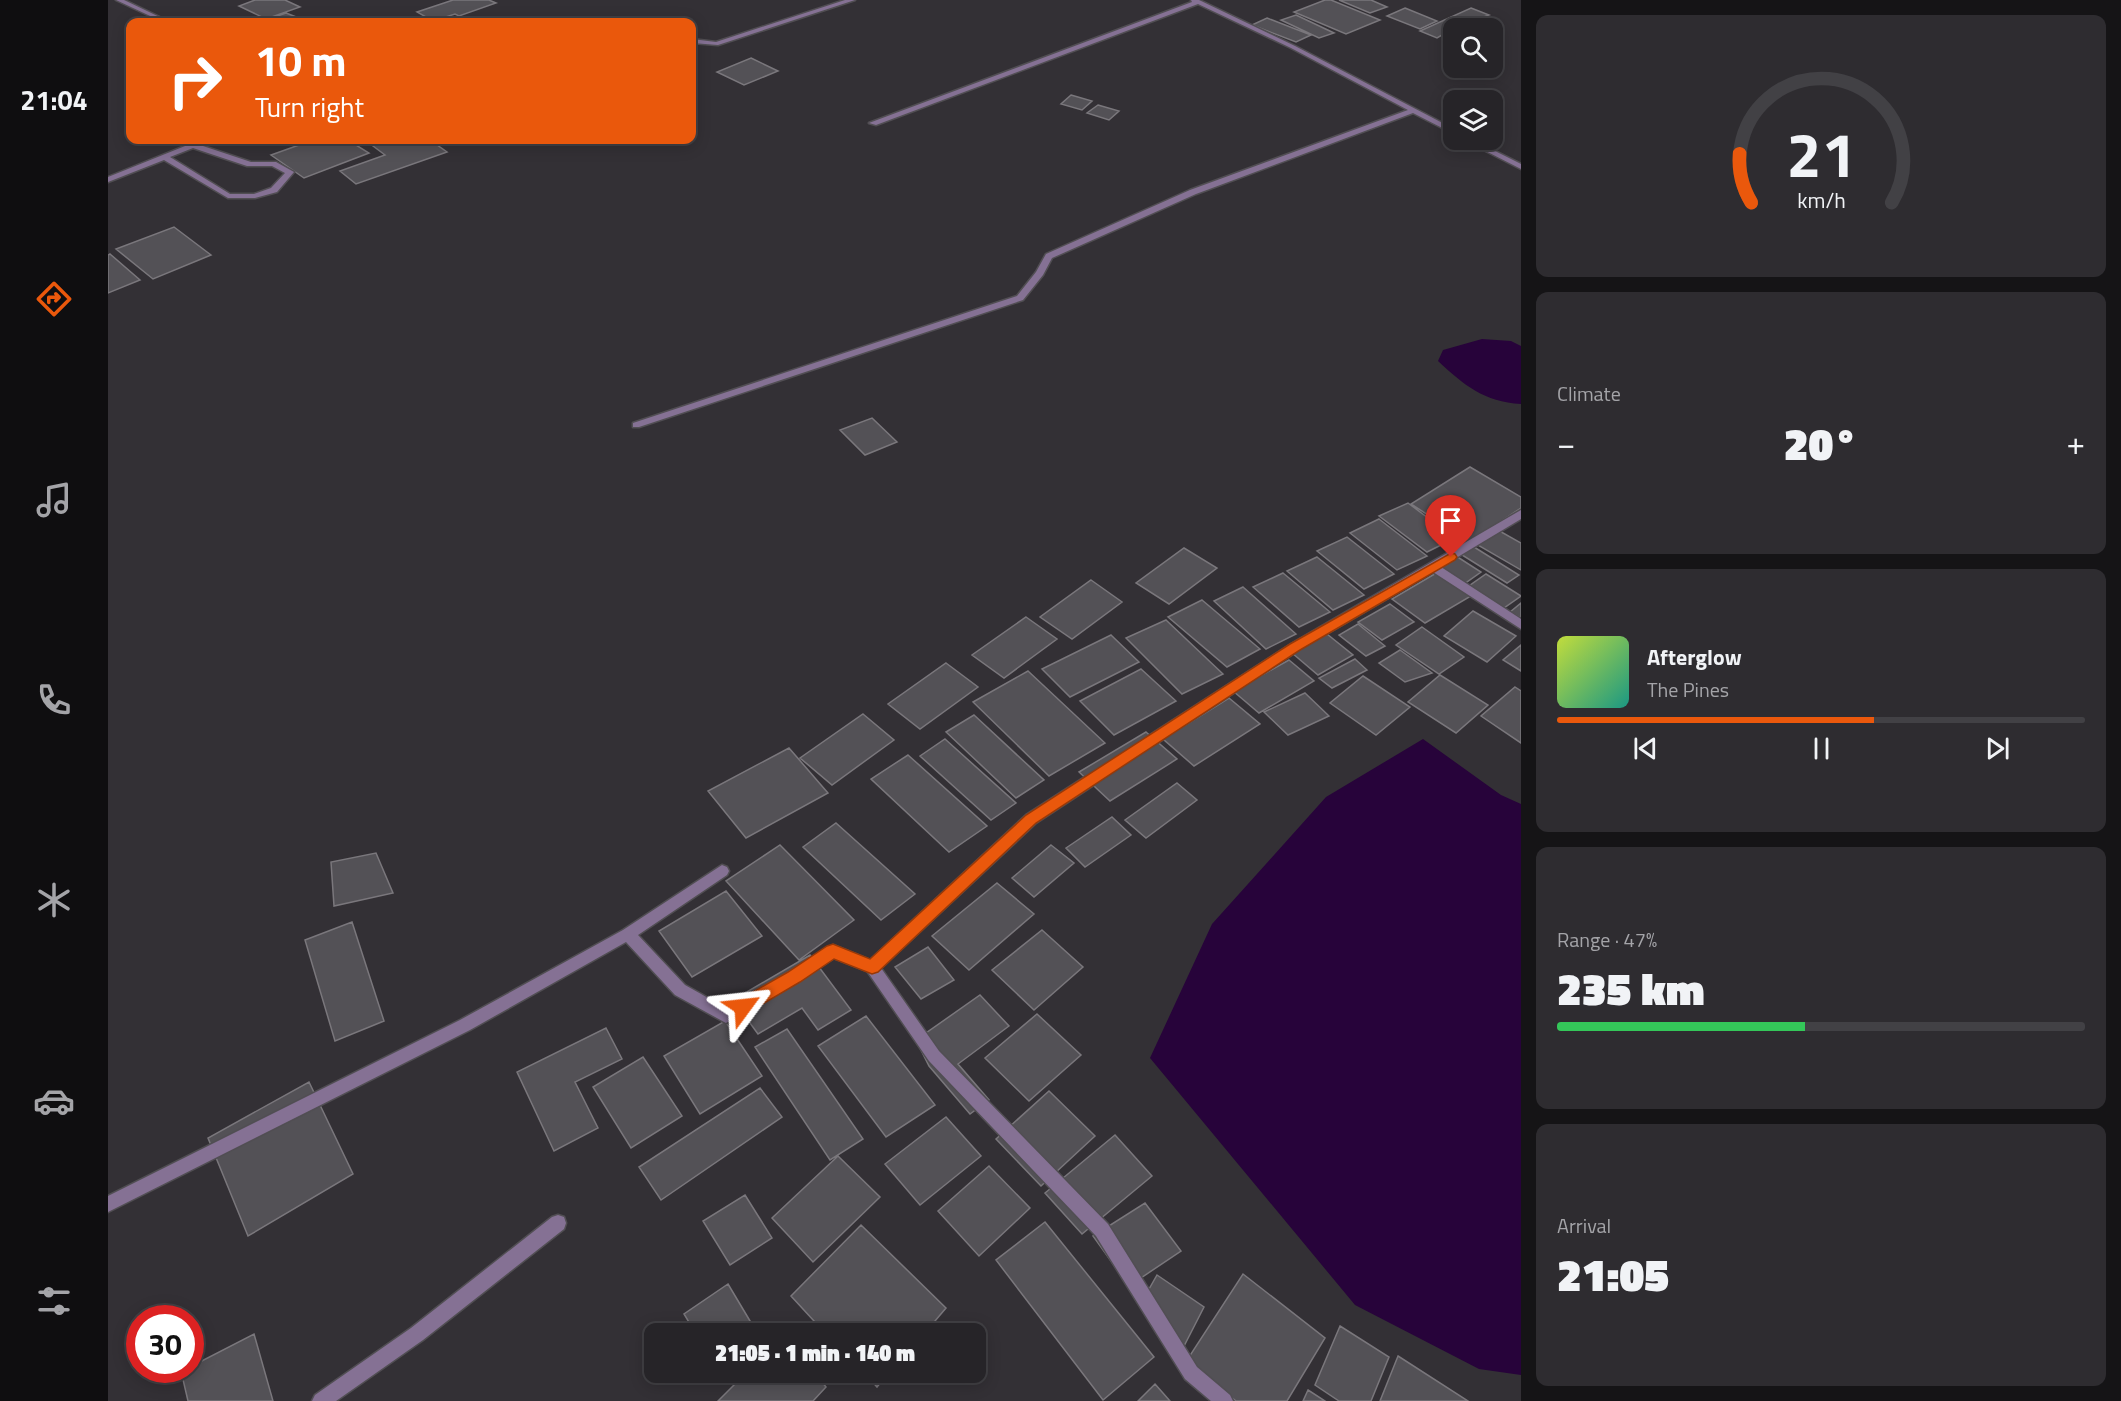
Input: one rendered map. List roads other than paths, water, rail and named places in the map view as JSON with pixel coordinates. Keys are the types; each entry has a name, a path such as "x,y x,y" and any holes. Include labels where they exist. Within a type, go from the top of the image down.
{"street":[{"path":"119,0 158,18"},
{"path":"696,42 716,44 852,0"},
{"path":"873,123 1196,1 1293,47 1443,126"},
{"path":"636,425 1020,298 1040,273 1049,256 1193,192 1413,111"},
{"path":"108,180 193,145 250,164 273,164 290,172 274,190 255,196 228,196 165,157"},
{"path":"1488,150 1521,167"},
{"path":"872,967 1031,819 1295,647 1521,514"},
{"path":"1433,567 1519,621"},
{"path":"108,1204 465,1025 628,934 722,872"},
{"path":"628,934 680,990 726,1017 833,951 872,967 934,1056 1102,1230 1191,1373 1224,1401"},
{"path":"321,1401 417,1334 558,1223"}]}
